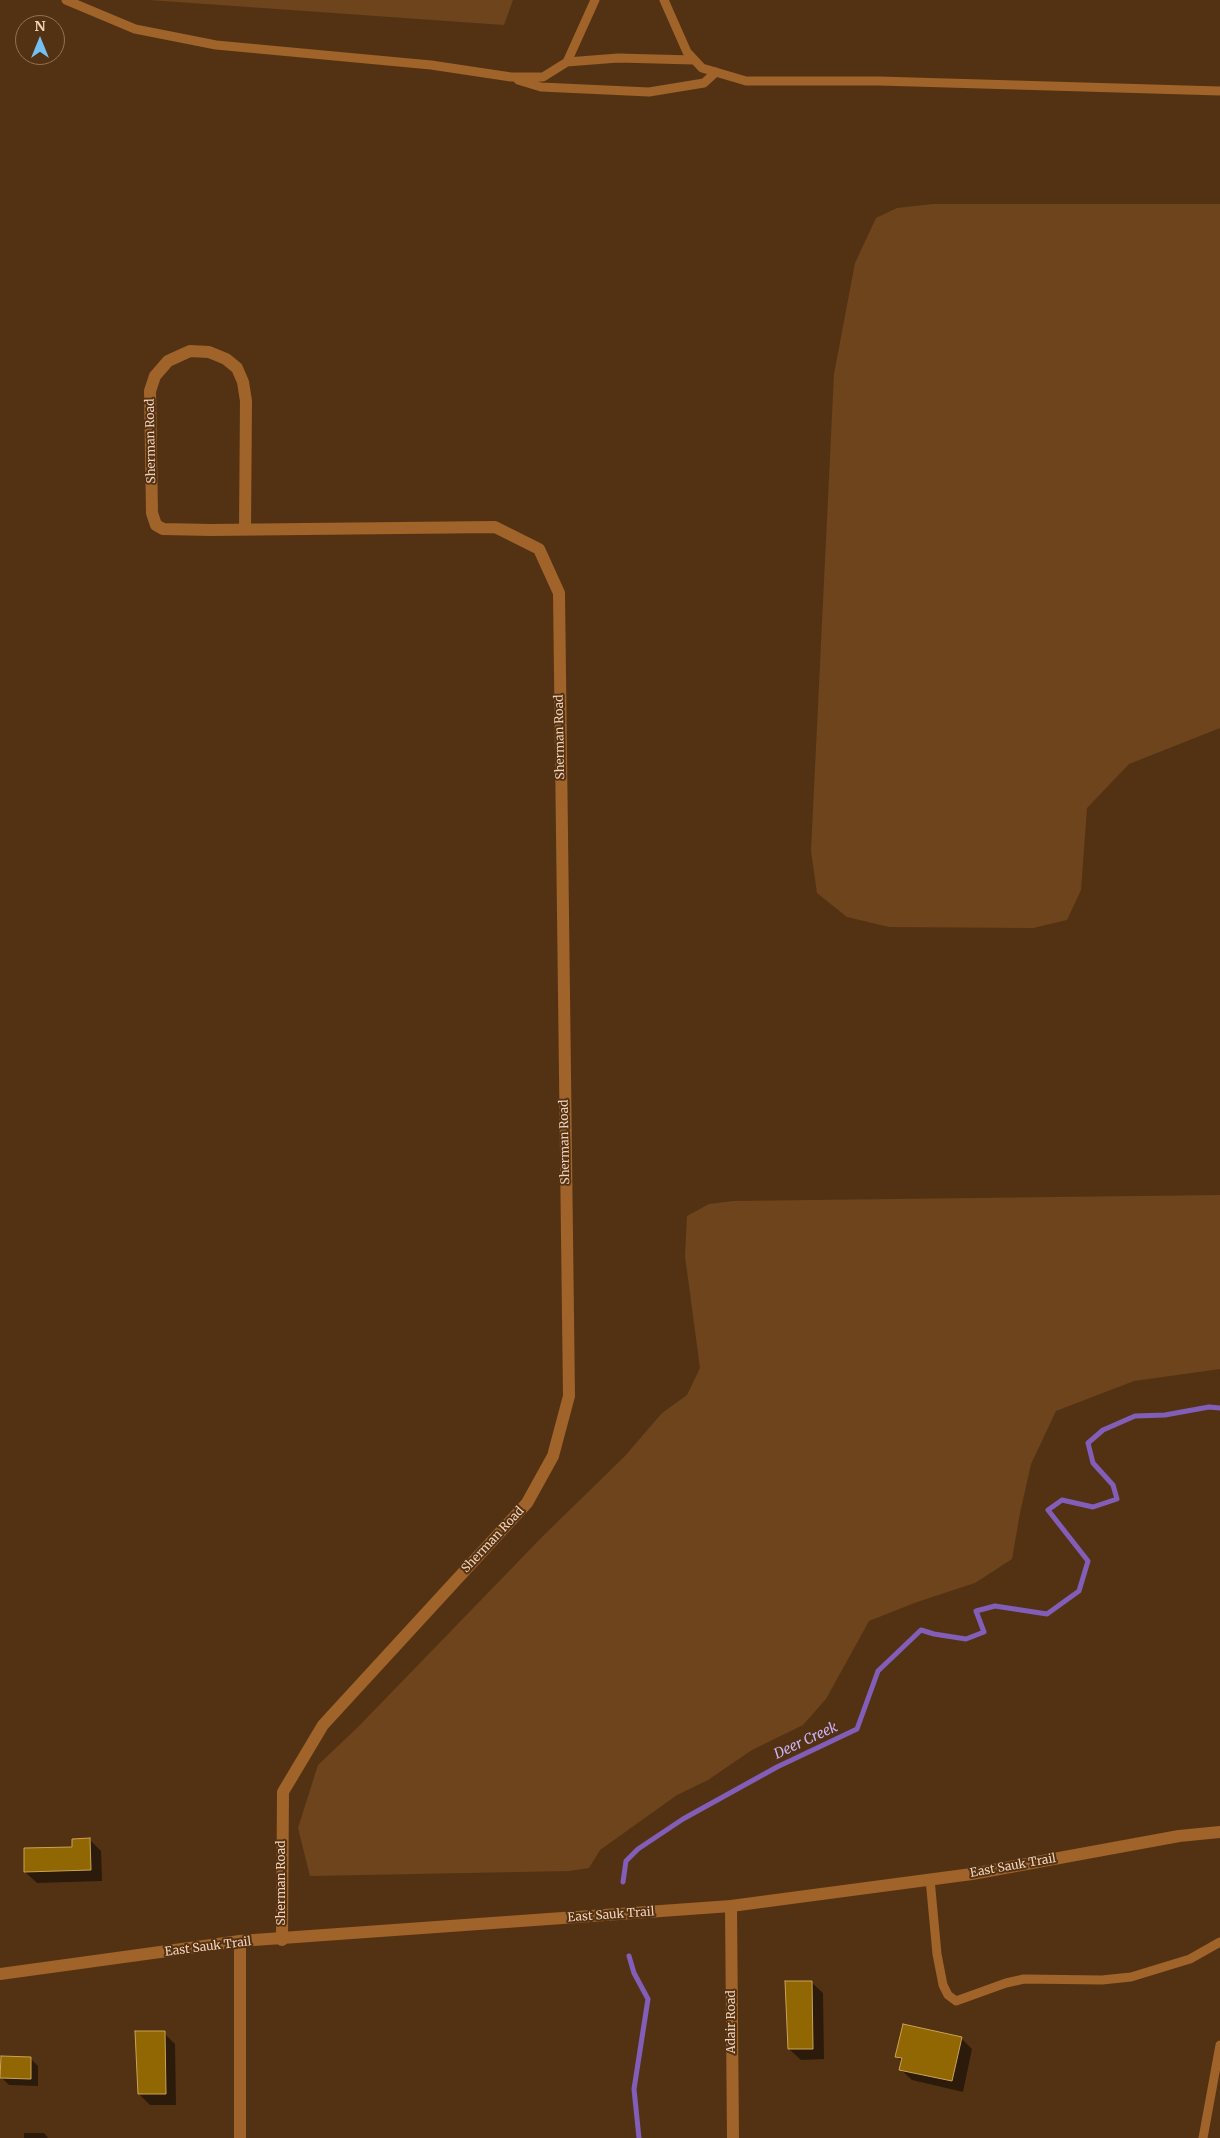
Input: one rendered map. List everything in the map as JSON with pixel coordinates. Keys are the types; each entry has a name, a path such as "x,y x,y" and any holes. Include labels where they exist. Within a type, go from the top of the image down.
{"street":[{"name":"Sherman Road","path":"245,529 246,401 243,382 237,368 226,359 210,352 190,351 168,361 155,376 150,391 152,513 156,525 163,529 245,529 495,527 539,549 558,593 569,1396 553,1456 527,1503 323,1725 283,1792 282,1940"},
{"name":"East Sauk Trail","path":"0,1974 240,1941 282,1940 731,1906 972,1874 1179,1836 1220,1832"},
{"name":"Adair Road","path":"731,1906 733,2138"},
{"path":"240,1941 240,2138"}],"lane":[{"path":"66,0 136,29 216,45 431,65 511,77 543,77 567,62 618,58 694,60"},
{"path":"567,62 595,0"},
{"path":"664,0 687,52 702,68 746,81 889,82 1220,91"},
{"path":"511,77 541,88 648,92 704,83 716,72"},
{"path":"930,1879 937,1954 948,1995 956,2001 1006,1983 1024,1980 1102,1980 1131,1977 1190,1959 1220,1942"},
{"path":"1203,2138 1220,2045"}],"shaded area":[{"path":"149,0 513,0 504,25"},
{"path":"933,204 1220,204 1220,728 1129,764 1087,808 1081,890 1067,920 1033,928 889,927 847,917 817,893 811,851 834,374 855,263 876,218 897,208"},
{"path":"1220,1195 1220,1369 1134,1381 1056,1411 1031,1464 1012,1559 975,1583 917,1602 869,1621 826,1699 803,1725 752,1750 708,1780 677,1795 600,1850 589,1868 569,1871 310,1876 298,1828 318,1765 359,1726 543,1536 625,1456 662,1413 687,1395 700,1368 685,1256 687,1216 709,1204 733,1201"}],"building":[{"path":"90,1838 91,1870 24,1872 24,1848 72,1847 72,1839"},
{"path":"785,1981 812,1981 813,2049 788,2049"},
{"path":"903,2024 962,2037 952,2081 899,2070 902,2058 895,2057"},
{"path":"135,2031 165,2031 166,2094 138,2094"},
{"path":"1,2056 31,2057 31,2079 0,2078"}],"waterway":[{"name":"Deer Creek","path":"623,1882 626,1861 638,1849 683,1819 777,1767 857,1729 878,1671 921,1630 966,1639 984,1632 976,1611 995,1606 1047,1614 1079,1591 1088,1561 1048,1510 1062,1500 1093,1507 1117,1499 1113,1485 1093,1463 1088,1443 1103,1430 1135,1416 1165,1415 1209,1407 1220,1408"},
{"name":"Deer Creek","path":"629,1956 634,1973 648,1999 634,2089 639,2138"}]}
